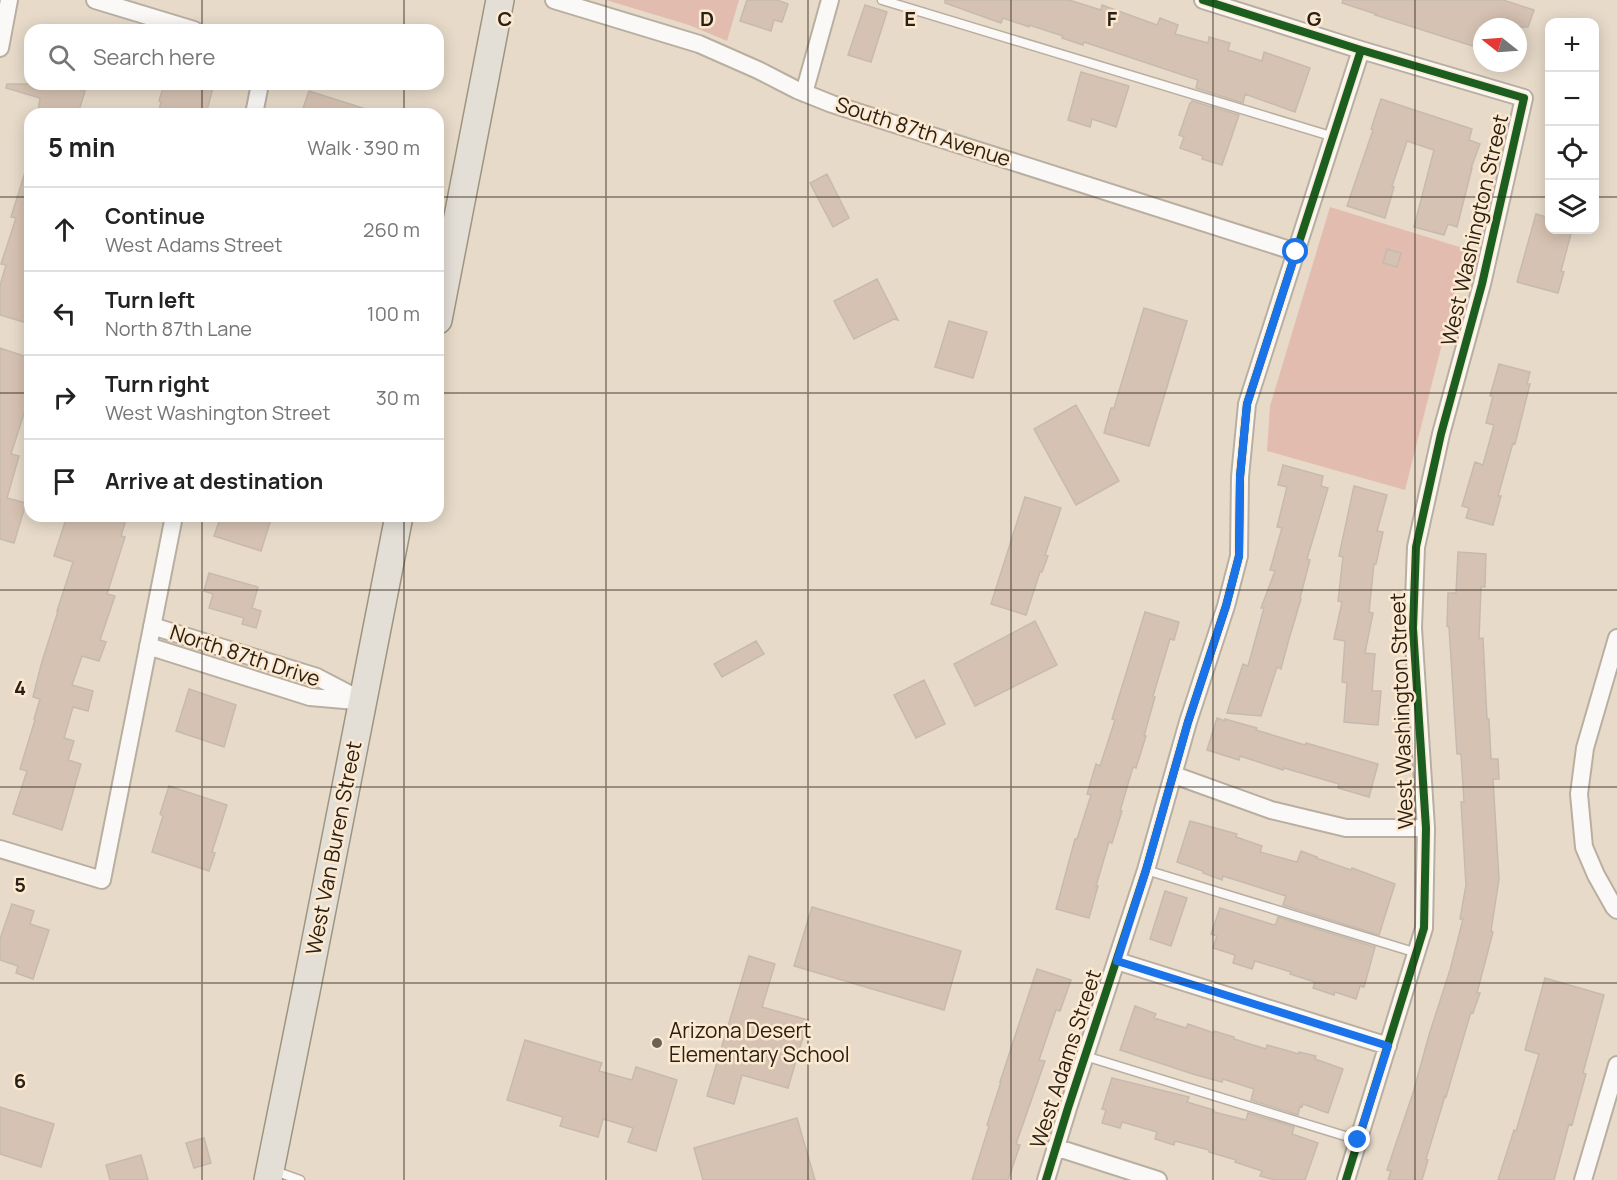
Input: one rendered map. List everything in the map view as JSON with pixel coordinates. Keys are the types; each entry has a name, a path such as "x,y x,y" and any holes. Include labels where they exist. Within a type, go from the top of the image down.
{"main road":[{"path":"444,289 500,0"},
{"name":"West Van Buren Street","path":"269,1175 398,522"}],"street":[{"path":"0,48 9,0"},
{"path":"95,0 174,24"},
{"name":"South 87th Avenue","path":"554,0 699,44 832,104 1296,252"},
{"path":"804,93 830,0"},
{"path":"1203,0 1361,50"},
{"name":"West Adams Street","path":"1046,1180 1146,870 1188,722 1226,606 1239,556 1240,477 1247,404 1361,50"},
{"name":"West Washington Street","path":"1346,1180 1424,928 1426,828 1413,628 1416,547 1441,434 1482,284 1524,98 1361,50"},
{"path":"255,108 259,90"},
{"path":"0,849 102,880 173,522"},
{"name":"North 87th Drive","path":"153,626 317,677 363,701"},
{"path":"1617,638 1584,748 1579,794 1584,847 1596,875 1617,910"},
{"name":"North 87th Drive","path":"148,646 310,697 363,701"},
{"path":"1174,775 1271,810 1346,828 1426,828"},
{"path":"1117,961 1388,1046"},
{"path":"1583,1180 1617,1065"},
{"path":"1055,1147 1158,1180"}],"lane":[{"path":"882,0 1334,137"},
{"path":"1146,870 1417,953"},
{"path":"1085,1056 1358,1140"},
{"path":"269,1175 300,1180"}],"shaded area":[{"path":"606,0 739,0 727,41 689,25"},
{"path":"1330,207 1466,249 1405,490 1267,451 1270,406"}],"building":[{"path":"747,0 777,0 788,4 782,22 774,20 771,31 740,21"},
{"path":"945,0 1069,0 1101,10 1102,5 1157,25 1160,18 1178,25 1175,34 1208,43 1209,37 1230,43 1228,50 1262,61 1264,52 1310,68 1295,112 1245,94 1243,103 1196,88 1198,80 1084,42 1083,45 1029,25 1029,27 1003,18 1001,23 945,3"},
{"path":"1343,0 1503,0 1534,10 1528,27 1527,18 1473,18 1473,46 1342,3"},
{"path":"865,5 887,12 871,62 848,55"},
{"path":"1081,72 1129,86 1116,127 1092,119 1090,127 1068,120"},
{"path":"7,84 24,84 24,90 85,91 80,108 38,108 40,98 6,88"},
{"path":"162,90 212,90 208,108 160,108 161,102 159,101"},
{"path":"309,91 363,108 303,108"},
{"path":"1381,99 1472,129 1469,140 1480,144 1471,168 1457,227 1448,224 1444,235 1414,227 1434,150 1407,141 1392,186 1394,187 1385,218 1347,206"},
{"path":"1192,101 1239,115 1222,165 1202,159 1203,156 1180,148 1184,137 1179,135"},
{"path":"827,174 849,218 833,227 810,183"},
{"path":"24,176 24,322 0,315 0,285 6,265 1,264 16,218 11,217"},
{"path":"1536,214 1545,217 1545,234 1571,234 1558,293 1517,282"},
{"path":"1387,249 1401,253 1397,267 1383,263"},
{"path":"877,279 898,320 894,319 854,339 834,301"},
{"path":"1144,308 1187,321 1149,446 1104,433 1111,408 1114,408"},
{"path":"949,321 987,332 973,378 935,367"},
{"path":"0,348 24,356 24,414 11,454 19,456 7,498 24,502 24,510 14,543 0,539"},
{"path":"1499,364 1530,372 1527,384 1530,384 1515,444 1513,443 1498,496 1501,496 1493,525 1466,518 1469,508 1462,506 1475,462 1483,465 1494,425 1486,423 1493,396 1490,396"},
{"path":"1076,405 1119,481 1076,505 1034,429"},
{"path":"1283,465 1323,476 1321,486 1328,488 1307,559 1310,560 1301,599 1281,669 1277,667 1261,716 1227,713 1243,664 1248,666 1264,608 1261,608 1275,571 1270,570 1282,528 1277,527 1287,487 1278,485"},
{"path":"1354,486 1387,495 1377,531 1383,532 1376,564 1374,564 1369,612 1373,613 1365,653 1375,654 1372,691 1381,691 1378,725 1344,722 1347,683 1342,682 1345,641 1334,639 1342,602 1338,601 1343,557 1339,556"},
{"path":"1025,497 1061,508 1045,555 1048,556 1040,572 1026,615 991,604"},
{"path":"65,522 125,522 121,536 125,537 107,594 115,596 100,640 106,642 99,661 82,656 72,685 93,691 88,711 73,707 64,738 74,741 68,760 81,764 62,830 13,814 27,771 20,769 40,699 33,697 73,562 54,556"},
{"path":"219,522 270,522 261,551 214,536"},
{"path":"1458,552 1486,554 1485,587 1481,587 1479,639 1483,638 1491,759 1498,759 1499,779 1493,779 1499,879 1491,931 1493,932 1477,993 1480,993 1473,1013 1471,1012 1426,1159 1428,1160 1422,1180 1388,1180 1391,1171 1387,1170 1413,1093 1463,919 1460,919 1466,885 1461,802 1464,802 1461,754 1457,754 1449,627 1447,626 1448,593 1456,593"},
{"path":"209,573 258,587 252,608 261,611 256,628 242,624 244,618 209,608 213,594 204,591"},
{"path":"1145,612 1179,622 1174,640 1170,639 1153,696 1155,697 1144,736 1146,736 1136,768 1133,767 1112,843 1109,842 1089,918 1056,909 1075,839 1077,839 1091,795 1087,794 1096,764 1100,766 1115,720 1112,719"},
{"path":"1035,621 1057,665 975,706 954,664"},
{"path":"756,641 764,654 722,677 714,664"},
{"path":"924,680 945,724 916,738 894,695"},
{"path":"189,689 236,705 224,747 176,731"},
{"path":"1217,718 1378,764 1369,797 1338,788 1339,784 1284,768 1283,770 1240,756 1239,760 1207,750"},
{"path":"169,786 227,805 212,852 215,853 209,871 152,852"},
{"path":"1190,821 1237,834 1236,837 1262,846 1260,852 1297,862 1301,851 1395,884 1379,935 1283,905 1286,896 1223,876 1222,880 1177,862"},
{"path":"1165,891 1187,898 1171,946 1150,939"},
{"path":"12,904 34,911 30,924 49,930 33,979 16,973 18,966 0,960 0,939"},
{"path":"812,907 961,951 944,1010 794,966"},
{"path":"1220,908 1274,925 1278,917 1375,947 1364,987 1360,986 1356,999 1335,992 1334,995 1313,988 1315,982 1290,974 1291,972 1255,961 1252,969 1233,963 1235,955 1213,948 1217,936 1211,934"},
{"path":"749,956 775,964 762,1007 808,1020 788,1088 742,1075 734,1104 707,1096"},
{"path":"1037,969 1071,980 1060,1011 1056,1010 1039,1060 1045,1061 1016,1144 1020,1145 1008,1180 972,1180 1000,1082"},
{"path":"1545,978 1604,995 1583,1073 1586,1074 1572,1125 1569,1124 1554,1180 1498,1180 1514,1130 1516,1131 1539,1054 1525,1050"},
{"path":"1135,1006 1156,1014 1154,1018 1186,1028 1188,1024 1266,1049 1267,1045 1316,1056 1315,1059 1343,1069 1328,1113 1303,1104 1302,1107 1300,1106 1298,1115 1251,1100 1254,1089 1223,1079 1222,1082 1196,1075 1120,1050"},
{"path":"525,1040 602,1063 599,1071 632,1080 636,1067 677,1080 656,1151 628,1142 633,1128 603,1119 598,1137 560,1126 563,1117 507,1100"},
{"path":"1112,1078 1189,1097 1187,1102 1214,1110 1214,1112 1246,1120 1248,1113 1294,1127 1292,1134 1318,1143 1305,1180 1275,1180 1260,1176 1262,1171 1209,1152 1209,1150 1175,1141 1174,1145 1155,1139 1157,1132 1122,1122 1120,1128 1102,1123 1106,1110 1102,1109"},
{"path":"0,1107 54,1124 41,1167 0,1154"},
{"path":"797,1118 815,1180 703,1180 694,1148"},
{"path":"204,1138 211,1163 194,1168 186,1143"},
{"path":"141,1155 148,1180 110,1180 106,1165"}],"cycle path":[{"path":"1203,0 1524,98 1482,284 1441,434 1416,547 1413,628 1426,828 1424,928 1346,1180"},
{"path":"1046,1180 1146,870 1188,722 1226,606 1239,556 1240,477 1247,404 1361,50"}],"place":[{"name":"Arizona Desert Elementary School","path":"657,1043"}],"route":[{"path":"1296,252 1247,404 1240,477 1239,556 1226,606 1188,722 1146,870 1117,961 1388,1046 1358,1140"}]}
